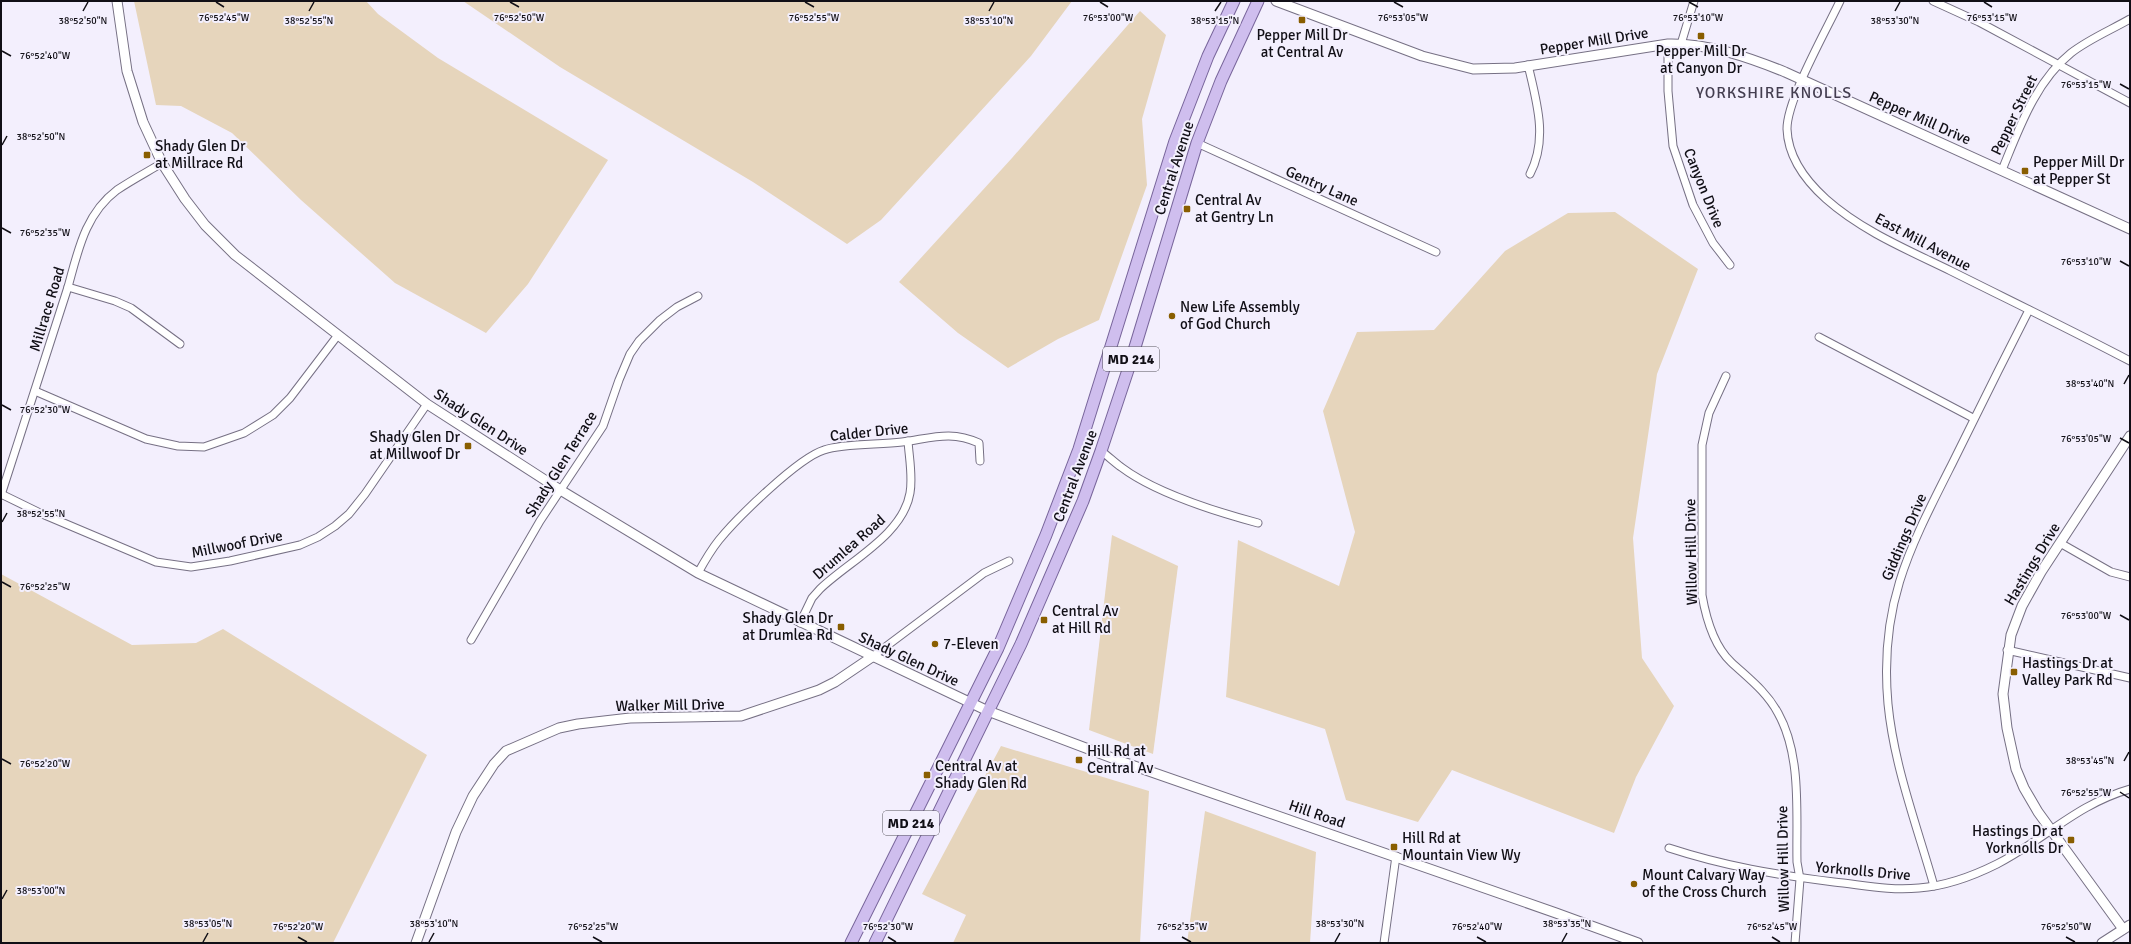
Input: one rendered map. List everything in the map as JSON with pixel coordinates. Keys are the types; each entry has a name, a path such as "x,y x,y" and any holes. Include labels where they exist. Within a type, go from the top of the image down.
{"main road":[{"name":"Central Avenue","path":"851,943 1016,608 1079,449 1175,141 1208,56 1234,1"},
{"name":"Central Avenue","path":"875,943 988,711 1054,571 1101,451 1197,143 1221,81 1258,1"}],"street":[{"name":"Shady Glen Drive","path":"117,1 127,71 148,135 162,163 185,199 225,246 427,404 562,490 698,573 872,658 988,711"},
{"name":"Pepper Mill Drive","path":"1276,1 1422,56 1448,64 1474,69 1528,65 1668,44 1681,44 1750,59 1802,80 2130,229"},
{"path":"1681,44 1694,1"},
{"name":"East Mill Avenue","path":"1840,1 1802,80 1790,113 1788,135 1800,168 1818,191 1839,209 1888,240 2130,361"},
{"path":"1933,1 1979,22 2130,103"},
{"name":"Pepper Street","path":"2002,170 2033,102 2048,75 2058,64 2079,47 2130,19"},
{"name":"Canyon Drive","path":"1668,44 1668,92 1673,146 1694,205 1713,244 1730,265"},
{"path":"1528,65 1538,109 1541,138 1538,156 1530,174"},
{"name":"Gentry Lane","path":"1197,143 1436,252"},
{"name":"Millrace Road","path":"1,495 68,287 76,253 87,227 96,212 118,190 162,163"},
{"path":"68,287 115,301 131,308 180,344"},
{"name":"Shady Glen Terrace","path":"471,640 540,521 604,426 625,365 639,341 669,313 698,296"},
{"name":"Giddings Drive","path":"1934,886 1895,744 1888,704 1887,642 1894,600 1905,562 1973,418 2029,310"},
{"path":"35,391 146,439 178,446 204,447 244,433 273,415 290,398 338,335"},
{"path":"1819,338 1973,418"},
{"name":"Willow Hill Drive","path":"1726,376 1709,413 1702,446 1702,595 1707,619 1720,649 1731,662 1761,688 1778,713 1790,739 1794,761 1797,862 1800,879 1795,943"},
{"name":"Millwoof Drive","path":"1,495 156,562 191,567 230,561 300,544 318,537 334,526 349,514 365,494 427,404"},
{"name":"Calder Drive","path":"698,573 713,548 724,534 764,494 811,456 825,449 908,441 947,434 964,436 979,443 980,461"},
{"name":"Hastings Drive","path":"2126,927 2032,804 2016,768 2003,709 2007,650 2022,606 2060,543 2130,436"},
{"name":"Drumlea Road","path":"800,623 812,598 820,589 888,533 901,516 910,490 908,441"},
{"path":"1101,451 1121,468 1164,490 1210,508 1258,523"},
{"path":"2060,543 2112,572 2130,577"},
{"name":"Walker Mill Drive","path":"416,943 456,832 473,796 494,764 506,751 558,728 578,724 630,718 741,716 819,690 872,658 984,573 1009,561"},
{"path":"2007,650 2130,678"},
{"name":"Hill Road","path":"988,711 1120,761 1396,856 1624,941 1638,943"},
{"name":"Yorknolls Drive","path":"1669,848 1746,869 1800,879 1892,889 1934,886 1968,876 1994,866 2023,850 2080,810 2107,797 2130,789"},
{"path":"1384,943 1396,856"},
{"path":"2102,943 2126,927"}],"shaded area":[{"path":"134,1 366,1 378,14 438,58 608,160 528,284 486,333 395,283 301,200 232,133 181,106 156,105"},
{"path":"463,1 1072,1 1031,56 881,220 847,244 753,182 560,67"},
{"path":"1140,11 1166,35 1142,119 1147,185 1099,320 1058,339 1008,368 958,333 899,282 1012,158"},
{"path":"1615,212 1698,269 1657,374 1633,538 1642,658 1674,706 1636,777 1614,833 1452,770 1418,822 1346,800 1325,729 1226,697 1238,540 1339,586 1355,532 1323,411 1357,332 1434,330 1505,251 1568,213"},
{"path":"1112,535 1178,566 1153,754 1089,730"},
{"path":"1,574 132,645 196,643 223,629 427,755 333,943 1,943"},
{"path":"1001,746 1149,791 1140,943 953,943 966,915 922,894"},
{"path":"1205,811 1316,852 1310,943 1187,943"}],"place":[{"name":"Pepper Mill Dr at Central Av","path":"1302,20"},
{"name":"Pepper Mill Dr at Canyon Dr","path":"1701,36"},
{"name":"Shady Glen Dr at Millrace Rd","path":"147,155"},
{"name":"Pepper Mill Dr at Pepper St","path":"2025,171"},
{"name":"Central Av at Gentry Ln","path":"1187,209"},
{"name":"New Life Assembly of God Church","path":"1172,316"},
{"name":"Shady Glen Dr at Millwoof Dr","path":"468,446"},
{"name":"Central Av at Hill Rd","path":"1044,620"},
{"name":"Shady Glen Dr at Drumlea Rd","path":"841,627"},
{"name":"7-Eleven","path":"935,644"},
{"name":"Hastings Dr at Valley Park Rd","path":"2014,672"},
{"name":"Hill Rd at Central Av","path":"1079,760"},
{"name":"Central Av at Shady Glen Rd","path":"927,775"},
{"name":"Hastings Dr at Yorknolls Dr","path":"2071,840"},
{"name":"Hill Rd at Mountain View Wy","path":"1394,847"},
{"name":"Mount Calvary Way of the Cross Church","path":"1634,884"}],"district":[{"name":"YORKSHIRE KNOLLS","path":"1774,92"}]}
